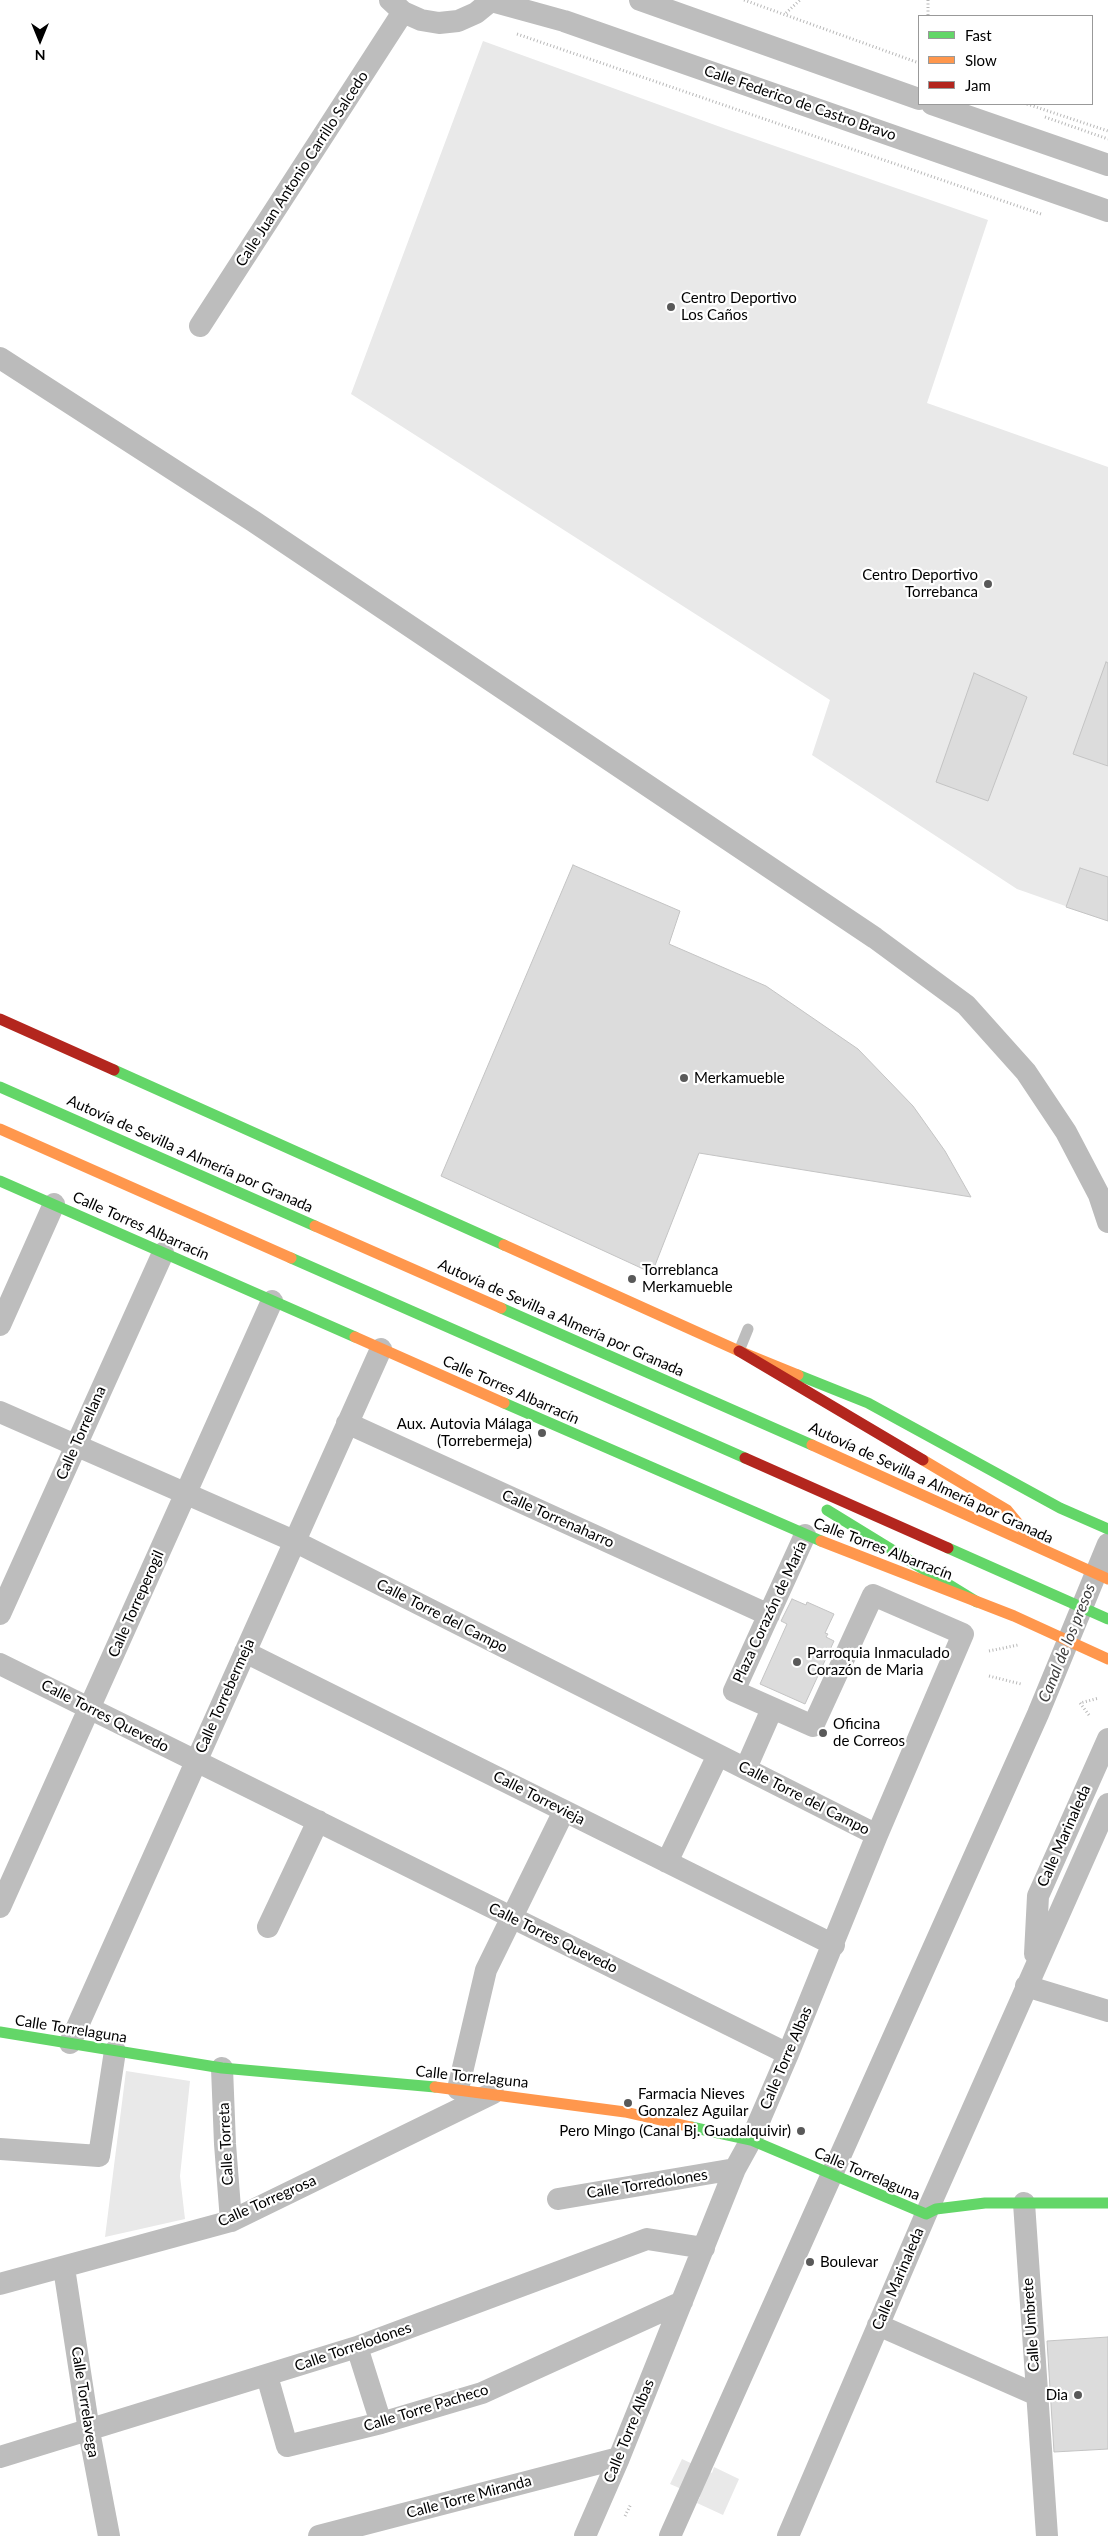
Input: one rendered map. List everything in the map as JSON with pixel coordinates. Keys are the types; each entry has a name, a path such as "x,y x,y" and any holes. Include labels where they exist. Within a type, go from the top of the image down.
{"main road":[{"path":"0,1019 739,1351 868,1403 1060,1508 1108,1529"},
{"name":"Autovía de Sevilla a Almería por Granada","path":"0,1087 894,1481 1040,1550 1108,1579"},
{"path":"0,1129 1108,1619"},
{"name":"Calle Torres Albarracín","path":"0,1180 805,1535 1014,1616 1108,1660"},
{"path":"739,1351 875,1429 1007,1510 1040,1550"},
{"path":"734,1454 977,1602"},
{"name":"Calle Torrelaguna","path":"0,2032 222,2068 458,2089 625,2112 751,2140 926,2214"},
{"path":"926,2214 936,2209 985,2203 1108,2203"}],"street":[{"path":"640,0 918,99"},
{"path":"397,6 421,20 439,23 458,20 476,13 491,1"},
{"name":"Calle Federico de Castro Bravo","path":"491,1 564,21 1108,211"},
{"name":"Calle Juan Antonio Carrillo Salcedo","path":"200,326 397,6"},
{"path":"935,105 1108,165"},
{"path":"0,1325 54,1204"},
{"name":"Calle Torrellana","path":"0,1614 163,1252"},
{"name":"Calle Torreperogil","path":"0,1907 272,1301"},
{"name":"Calle Torrebermeja","path":"70,2043 381,1349"},
{"name":"Calle Torre del Campo","path":"0,1412 294,1541 877,1835"},
{"name":"Calle Torrenaharro","path":"347,1423 769,1615"},
{"name":"Plaza Corazón de María","path":"805,1535 734,1691 813,1726 873,1595 963,1634"},
{"name":"Calle Torre Albas","path":"585,2536 619,2458 735,2169 751,2140 788,2054 834,1945 877,1835 963,1634"},
{"name":"Calle Torrevieja","path":"245,1652 834,1945"},
{"name":"Calle Torres Quevedo","path":"0,1664 788,2054"},
{"path":"746,1768 772,1709"},
{"name":"Calle Marinaleda","path":"1030,1977 1038,1896 1108,1739"},
{"path":"667,1862 718,1754"},
{"name":"Calle Marinaleda","path":"788,2536 926,2214 1108,1804"},
{"path":"458,2089 486,1970 510,1917 564,1811"},
{"path":"268,1927 318,1821"},
{"path":"1030,1977 1108,2011"},
{"path":"0,2148 99,2156 115,2051"},
{"name":"Calle Torreta","path":"222,2068 231,2221"},
{"name":"Calle Torregrosa","path":"0,2284 231,2221 493,2093"},
{"name":"Calle Torredolones","path":"558,2199 735,2169"},
{"name":"Calle Umbrete","path":"1024,2203 1047,2536"},
{"name":"Calle Torrelodones","path":"0,2457 357,2347 647,2239 704,2248"},
{"name":"Calle Torrelavega","path":"64,2268 89,2431 109,2536"},
{"name":"Calle Torre Pacheco","path":"267,2376 288,2446 381,2423 482,2393 682,2302"},
{"path":"878,2325 1037,2395"},
{"path":"357,2347 381,2423"},
{"name":"Calle Torre Miranda","path":"319,2536 619,2458"}],"lane":[{"path":"739,1351 748,1329"}],"path":[{"path":"744,0 918,63"},
{"path":"786,14 800,0"},
{"path":"928,0 928,15"},
{"path":"514,32 1044,214"},
{"path":"1030,105 1108,131"},
{"path":"1043,116 1108,139"},
{"path":"989,1650 1022,1644"},
{"path":"989,1676 1021,1684"},
{"path":"1089,1715 1080,1702 1099,1698"},
{"path":"625,2516 631,2504"}],"shaded area":[{"name":"Centro Deportivo Los Caños","path":"483,41 726,129 988,220 927,403 1108,467 1108,921 1017,889 812,755 830,700 351,394"},
{"path":"126,2071 190,2081 180,2176 185,2219 105,2237"},
{"path":"682,2459 712,2473 714,2467 739,2479 723,2515 697,2503 700,2497 670,2484"}],"building":[{"path":"1106,662 1108,663 1108,766 1073,754"},
{"path":"974,673 1027,697 988,801 936,782"},
{"name":"Merkamueble","path":"573,865 680,911 669,944 766,986 858,1049 913,1106 945,1151 971,1197 699,1153 652,1273 441,1176"},
{"path":"1080,868 1108,877 1108,921 1066,907"},
{"name":"Parroquia Inmaculado Corazón de Maria","path":"792,1599 806,1605 807,1602 834,1614 825,1633 828,1634 826,1637 834,1641 805,1704 760,1684 787,1624 781,1621"},
{"name":"Dia","path":"1108,2337 1108,2449 1054,2452 1047,2341"}],"waterway":[{"path":"0,358 253,521 875,938 966,1005 1026,1072 1066,1132 1099,1195 1108,1222"},
{"name":"Canal de los presos","path":"670,2536 1038,1714 1108,1544"}],"traffic: fast":[{"path":"114,1070 504,1245"},
{"path":"0,1087 315,1226"},
{"path":"0,1181 355,1337"},
{"path":"291,1258 745,1458"},
{"path":"501,1308 812,1445"},
{"path":"798,1375 868,1403 1060,1508 1108,1529"},
{"path":"504,1403 821,1541"},
{"path":"827,1510 977,1602"},
{"path":"948,1548 1108,1619"},
{"path":"0,2032 222,2068 435,2087"},
{"path":"691,2127 751,2140 926,2214 936,2209 985,2203 1108,2203"}],"traffic: slow":[{"path":"0,1129 291,1258"},
{"path":"315,1226 501,1308"},
{"path":"504,1245 739,1351 798,1375"},
{"path":"355,1337 504,1403"},
{"path":"812,1445 1108,1579"},
{"path":"923,1460 1007,1510 1036,1545"},
{"path":"821,1541 1014,1616 1108,1659"},
{"path":"435,2087 625,2112 691,2127"}],"traffic: jam":[{"path":"0,1019 114,1070"},
{"path":"739,1351 923,1460"},
{"path":"745,1458 948,1548"}],"place":[{"name":"Centro Deportivo Los Caños","path":"671,307"},
{"name":"Centro Deportivo Torrebanca","path":"988,584"},
{"name":"Merkamueble","path":"684,1078"},
{"name":"Torreblanca Merkamueble","path":"632,1279"},
{"name":"Aux. Autovia Málaga (Torrebermeja)","path":"542,1433"},
{"name":"Parroquia Inmaculado Corazón de Maria","path":"797,1662"},
{"name":"Oficina de Correos","path":"823,1733"},
{"name":"Farmacia Nieves Gonzalez Aguilar","path":"628,2103"},
{"name":"Pero Mingo (Canal Bj. Guadalquivir)","path":"801,2131"},
{"name":"Boulevar","path":"810,2262"},
{"name":"Dia","path":"1078,2395"}]}
